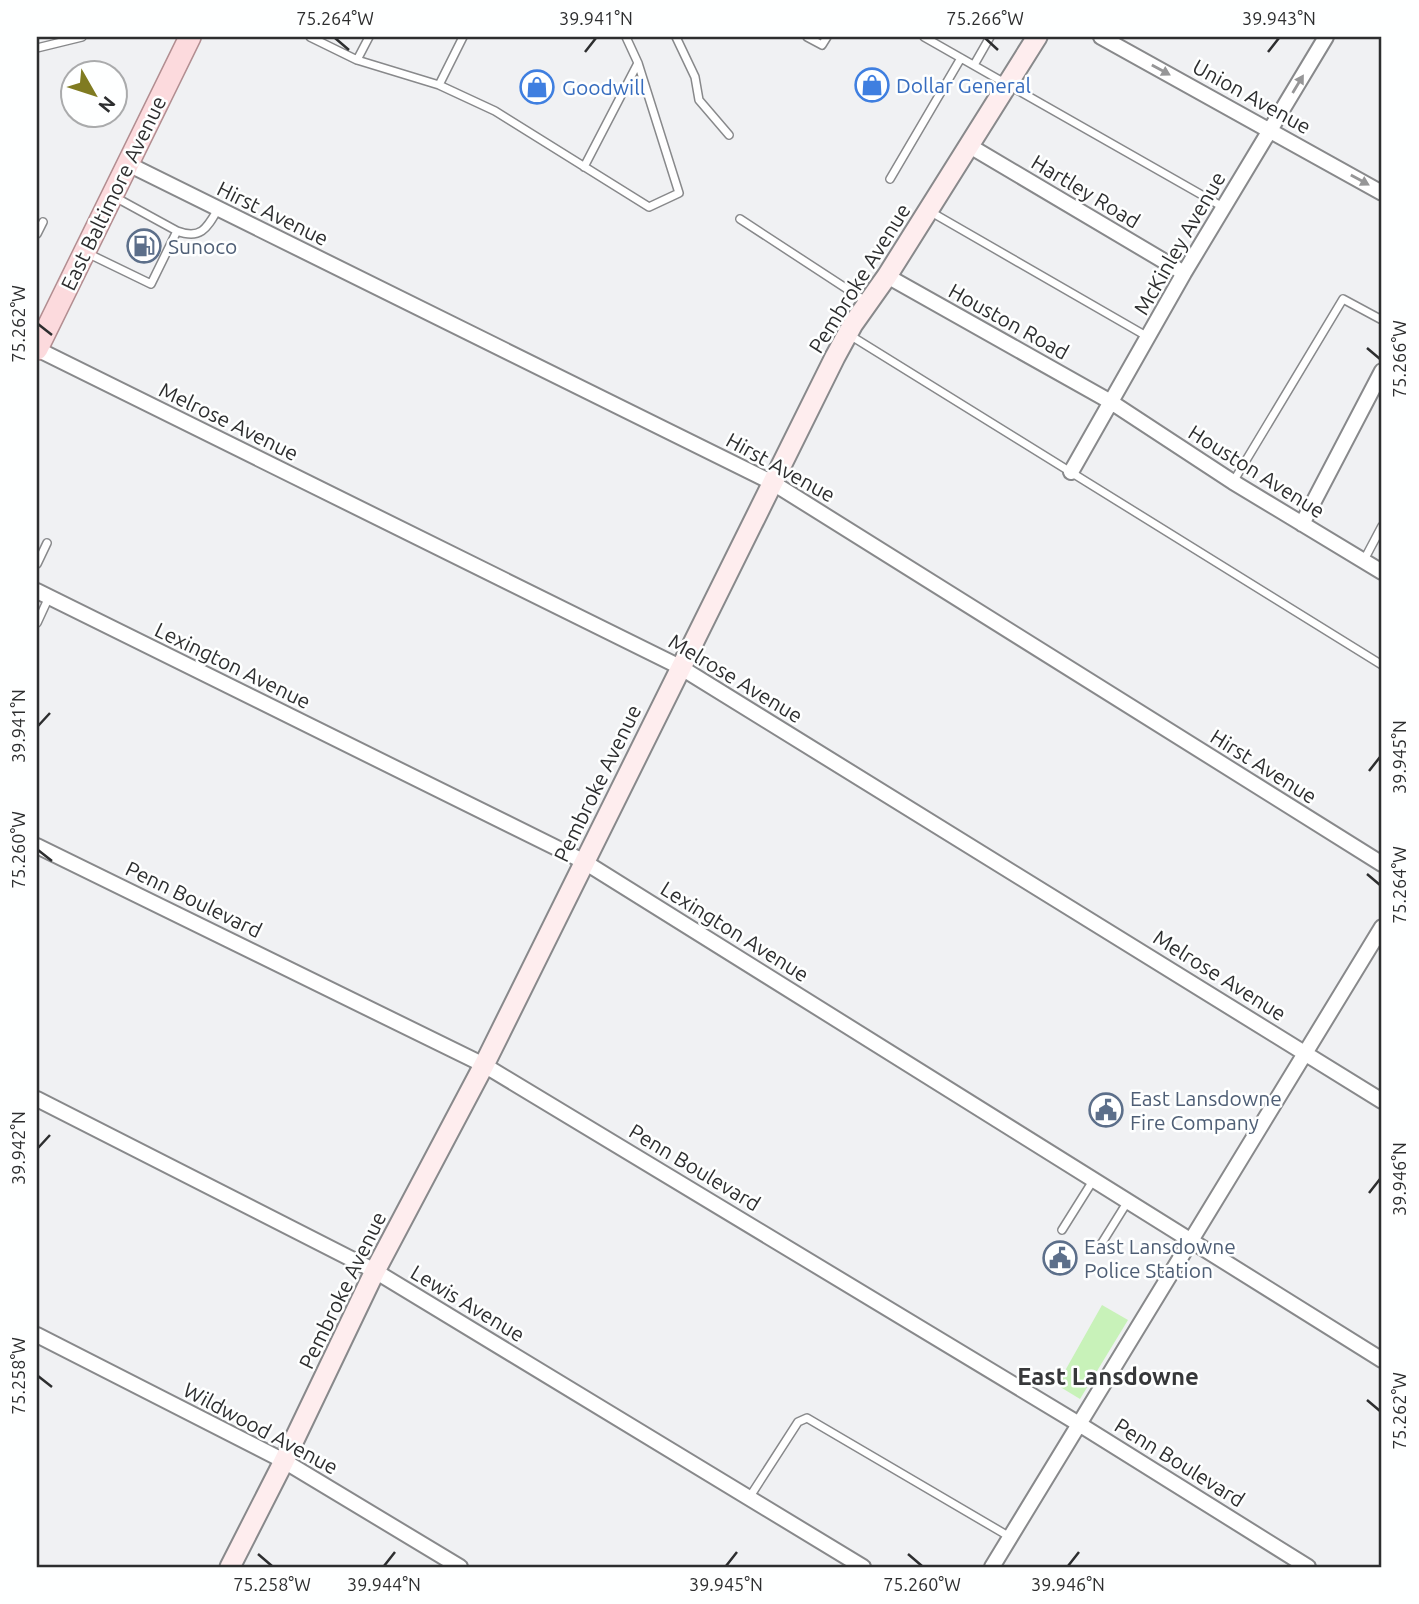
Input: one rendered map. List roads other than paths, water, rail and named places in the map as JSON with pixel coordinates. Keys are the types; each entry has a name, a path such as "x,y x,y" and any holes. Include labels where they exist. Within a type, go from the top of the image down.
{"main road":[{"name":"East Baltimore Avenue","path":"39,337 85,252 190,37"}],"street":[{"name":"Pembroke Avenue","path":"230,1567 375,1271 484,1065 583,861 848,334 1037,37"},
{"name":"Union Avenue","path":"1101,37 1382,193"},
{"name":"McKinley Avenue","path":"1071,472 1184,273 1326,37"},
{"name":"Hartley Road","path":"968,145 1184,273"},
{"name":"Hirst Avenue","path":"128,164 773,483 1382,864"},
{"name":"Houston Road","path":"887,276 1111,402"},
{"name":"Melrose Avenue","path":"39,337 680,667 1382,1101"},
{"path":"1303,524 1382,371"},
{"name":"Houston Avenue","path":"1111,402 1233,482 1382,572"},
{"name":"Lexington Avenue","path":"43,594 583,861 1382,1360"},
{"name":"Penn Boulevard","path":"37,846 484,1065 1079,1424 1308,1567"},
{"path":"992,1567 1382,927"},
{"name":"Lewis Avenue","path":"37,1099 375,1271 863,1567"},
{"name":"Wildwood Avenue","path":"37,1335 284,1461 460,1567"}],"lane":[{"path":"37,48 82,37"},
{"path":"310,37 357,60 439,86 495,111 649,207 679,193 638,63 626,37"},
{"path":"357,60 369,37"},
{"path":"439,86 463,37"},
{"path":"676,37 695,77 699,100 730,135"},
{"path":"807,37 822,45 827,37"},
{"path":"925,37 1223,207"},
{"path":"974,65 990,37"},
{"path":"890,179 961,58"},
{"path":"584,167 638,63"},
{"path":"112,195 188,235 201,232 209,225 218,209"},
{"path":"927,209 1148,337"},
{"path":"740,219 868,303"},
{"path":"37,234 43,222"},
{"path":"85,252 151,285 177,231"},
{"path":"1233,482 1343,299 1382,320"},
{"path":"848,334 1382,665"},
{"path":"1364,560 1382,526"},
{"path":"37,564 47,543"},
{"path":"37,624 43,594"},
{"path":"1062,1230 1094,1179"},
{"path":"1100,1246 1129,1200"},
{"path":"749,1498 798,1422 807,1418 1010,1537"}],"place":[{"name":"Dollar General","path":"872,85"},
{"name":"Goodwill","path":"537,87"},
{"name":"Sunoco","path":"144,246"},
{"name":"East Lansdowne Fire Company","path":"1106,1110"},
{"name":"East Lansdowne Police Station","path":"1060,1258"}],"district":[{"name":"East Lansdowne","path":"1108,1376"}]}
